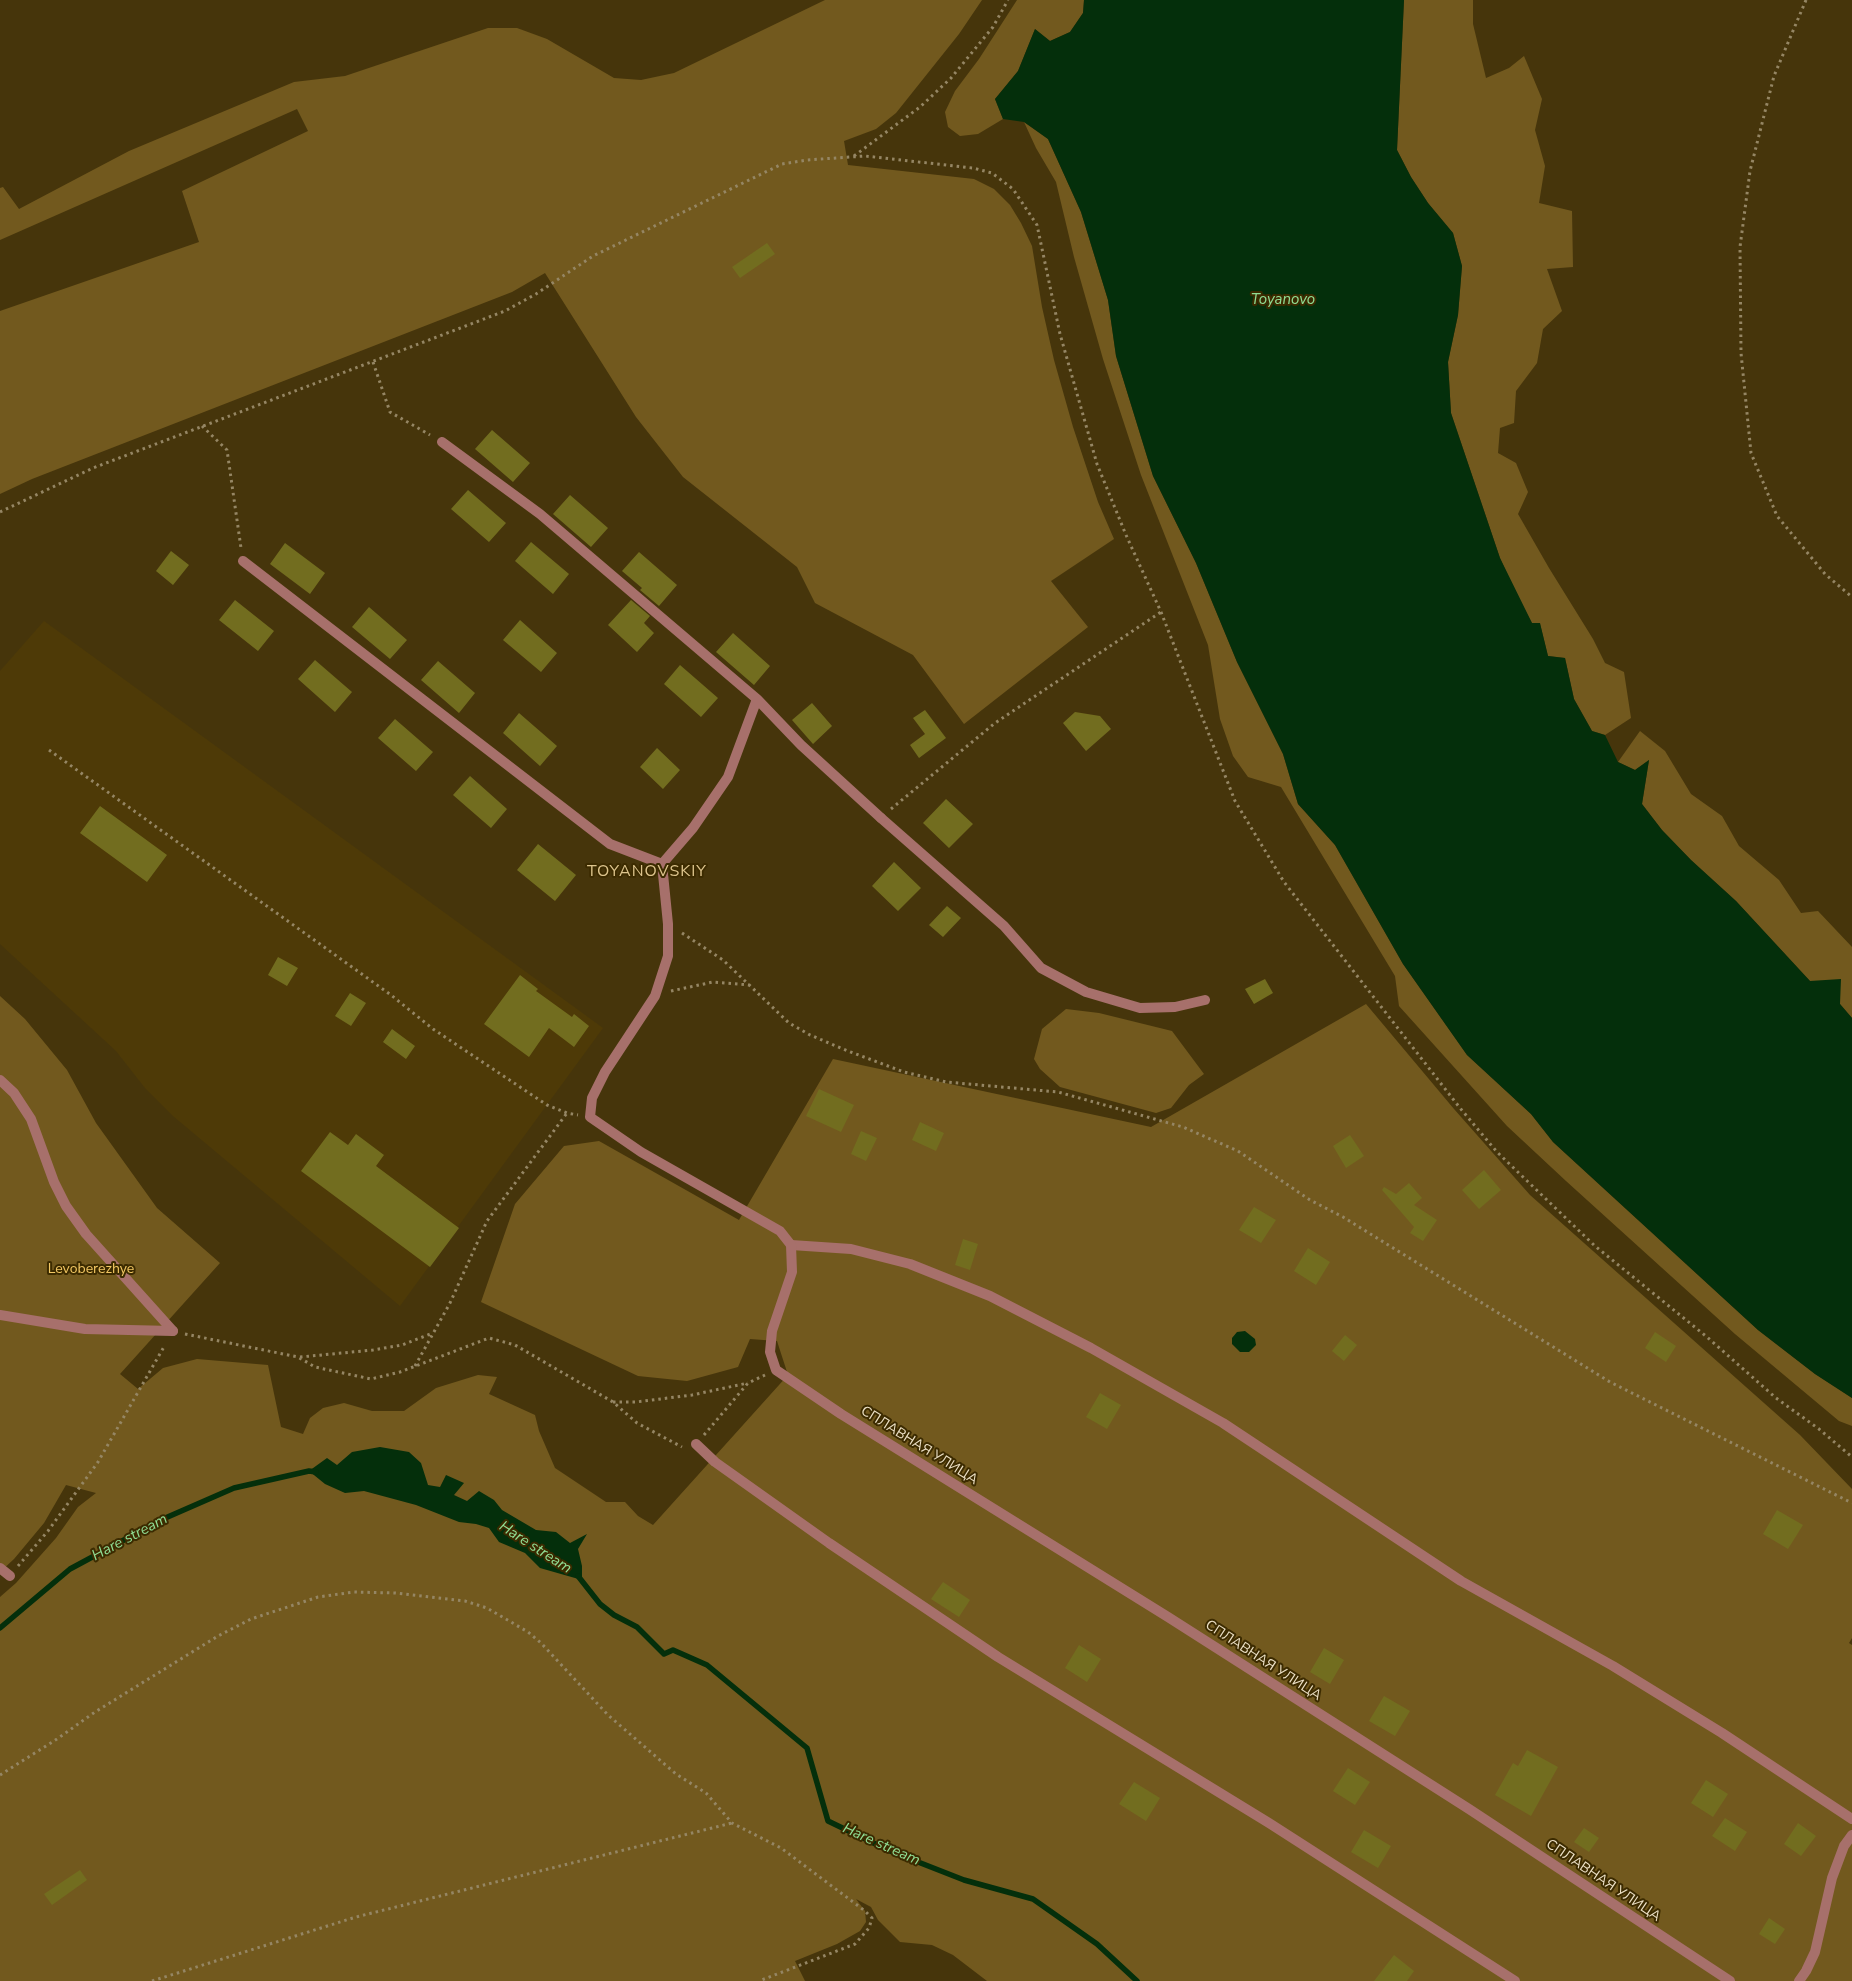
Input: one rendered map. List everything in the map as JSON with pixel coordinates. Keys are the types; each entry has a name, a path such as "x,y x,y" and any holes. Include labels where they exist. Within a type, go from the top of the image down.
{"street":[{"path":"442,442 540,514 757,699 801,745 1004,926 1041,968 1086,992 1140,1008 1175,1008 1205,1000"},
{"path":"243,560 610,844 662,864"},
{"path":"757,699 728,777 693,828 662,864 668,924 668,956 655,996 604,1072 592,1098 590,1117 641,1152 780,1231 791,1245 792,1272 772,1331 770,1352 776,1370"},
{"path":"0,1080 14,1093 31,1119 54,1182 66,1206 86,1234 173,1331"},
{"path":"791,1245 850,1249 910,1264 990,1296 1091,1348 1223,1422 1461,1581 1613,1666 1730,1738 1852,1819"},
{"path":"0,1315 85,1329 173,1331"},
{"name":"СПЛАВНАЯ УЛИЦА","path":"776,1370 841,1414 1168,1617 1452,1798 1730,1981"},
{"path":"696,1444 715,1462 829,1544 998,1657 1269,1822 1515,1981"},
{"path":"0,1568 10,1576"},
{"path":"1799,1981 1815,1952 1832,1878 1844,1846 1852,1835"}],"path":[{"path":"852,157 920,107 951,78 994,27 1008,0"},
{"path":"1806,0 1774,76 1750,170 1740,247 1741,353 1751,453 1777,516 1825,574 1852,597"},
{"path":"0,512 93,468 505,311 536,294 594,256 782,164 807,160 865,156 973,168 992,173 1013,189 1038,225 1060,334 1097,464 1126,535 1161,612 1235,800 1284,882 1460,1108 1497,1152 1595,1246 1707,1338 1776,1398 1852,1456"},
{"path":"374,362 390,412 442,442"},
{"path":"202,426 227,450 243,560"},
{"path":"881,818 995,723 1161,612"},
{"path":"49,750 391,995 434,1029 547,1105 567,1113 590,1117"},
{"path":"668,924 723,960 789,1023 810,1035 904,1072 946,1082 1058,1092 1183,1127 1238,1151 1310,1200 1344,1218 1610,1382 1852,1503"},
{"path":"655,996 678,988 714,982 749,985"},
{"path":"415,1366 450,1303 487,1221 567,1113"},
{"path":"10,1576 48,1531 98,1462 173,1331 298,1357 373,1350 402,1345 434,1333"},
{"path":"298,1357 315,1367 371,1379 400,1372 489,1338 515,1345 613,1402 637,1423 683,1448 696,1444 748,1383"},
{"path":"613,1402 636,1402 692,1395 748,1383 776,1370"},
{"path":"0,1775 58,1739 95,1712 218,1636 250,1619 318,1597 354,1592 395,1593 465,1601 487,1608 528,1632 541,1643 608,1715 676,1774 706,1793 732,1823 781,1848 872,1918 869,1928 855,1944 760,1981"},
{"path":"152,1981 356,1917 732,1823"}],"shaded area":[{"path":"44,621 603,1028 400,1306 173,1116 145,1088 116,1051 0,944 0,671"}],"green space":[{"path":"825,0 982,0 959,34 896,113 876,129 844,141 848,165 974,179 994,189 1010,205 1032,246 1042,307 1054,360 1073,427 1098,502 1114,539 1051,581 1088,627 964,724 913,655 815,603 797,567 683,477 636,417 545,273 512,292 32,479 0,494 0,311 199,242 182,191 308,131 297,109 0,240 0,188 3,187 19,209 129,151 294,82 345,76 488,28 517,28 547,39 614,78 641,80 674,73"},
{"path":"1017,0 1084,0 1083,13 1070,32 1050,41 1035,29 1018,71 995,99 1003,119 978,134 960,136 948,127 945,112 955,91 979,59"},
{"path":"1404,0 1473,0 1473,24 1486,78 1509,68 1524,56 1542,99 1535,130 1545,166 1539,203 1572,211 1573,267 1547,269 1562,311 1543,329 1537,363 1516,391 1514,423 1500,428 1498,453 1516,463 1528,492 1518,514 1549,568 1593,639 1605,663 1624,672 1631,718 1605,735 1592,731 1574,699 1565,658 1548,656 1540,624 1532,623 1516,594 1500,558 1451,413 1448,362 1458,315 1462,266 1453,233 1428,203 1411,177 1397,150"},
{"path":"1024,122 1048,139 1081,212 1108,300 1116,356 1153,476 1196,563 1237,662 1283,754 1298,804 1335,845 1403,964 1467,1055 1531,1114 1553,1142 1758,1330 1815,1374 1852,1398 1852,1426 1839,1421 1735,1334 1507,1126 1399,1006 1395,976 1281,787 1248,777 1233,756 1220,719 1208,645 1141,475 1103,359 1074,257 1056,182 1036,148"},
{"path":"1640,731 1665,751 1691,794 1722,816 1739,846 1779,880 1801,913 1818,911 1852,947 1852,1018 1840,1004 1810,981 1736,901 1691,860 1662,830 1642,804 1649,760 1635,770 1618,762"},
{"name":"Levoberezhye","path":"0,996 25,1019 67,1070 96,1123 157,1208 220,1263 120,1374 138,1389 163,1368 197,1359 268,1365 281,1427 303,1434 310,1418 323,1408 344,1403 372,1411 404,1411 436,1388 478,1375 497,1377 489,1394 535,1415 539,1431 555,1468 606,1502 625,1502 638,1516 653,1525 788,1375 777,1341 750,1339 738,1367 687,1381 638,1376 481,1302 515,1204 564,1146 599,1141 739,1220 833,1059 1151,1127 1366,1004 1454,1109 1530,1195 1800,1435 1852,1489 1852,1638 1849,1643 1852,1645 1852,1981 987,1981 953,1955 932,1945 900,1942 878,1920 871,1907 856,1899 865,1911 866,1922 860,1931 837,1944 795,1961 805,1981 0,1981 0,1597 16,1583 56,1538 78,1507 96,1493 66,1485 44,1523 14,1559 0,1572"},
{"path":"1066,1009 1099,1013 1172,1031 1204,1074 1189,1085 1171,1108 1156,1113 1060,1087 1040,1069 1034,1059 1042,1029"}],"water":[{"name":"Toyanovo","path":"1084,0 1404,0 1397,150 1411,177 1428,203 1453,233 1462,266 1458,315 1448,362 1451,413 1500,558 1532,623 1540,623 1548,656 1565,658 1574,699 1592,731 1605,735 1618,762 1635,770 1649,760 1642,804 1662,830 1691,860 1736,901 1810,981 1841,979 1840,1004 1852,1018 1852,1398 1815,1374 1758,1330 1553,1142 1531,1114 1467,1055 1403,964 1335,845 1298,804 1283,754 1237,662 1196,563 1153,476 1116,356 1108,300 1081,212 1048,139 1024,122 1003,119 995,99 1018,71 1035,29 1050,41 1070,32 1083,13"},
{"path":"1245,1331 1255,1339 1256,1345 1249,1352 1240,1352 1232,1344 1232,1338 1237,1332"},
{"path":"380,1447 409,1452 421,1463 428,1485 440,1487 446,1475 464,1483 454,1495 467,1501 479,1491 494,1500 502,1510 536,1530 556,1532 570,1543 587,1534 578,1549 582,1566 582,1580 540,1568 525,1553 499,1542 489,1528 459,1522 416,1505 364,1491 345,1493 325,1484 309,1471 327,1458 337,1465 352,1452"}],"building":[{"path":"767,243 775,254 740,278 732,267"},
{"path":"492,430 530,463 513,482 475,449"},
{"path":"468,490 506,523 489,542 451,509"},
{"path":"570,495 608,528 591,547 553,514"},
{"path":"531,542 569,574 553,594 515,561"},
{"path":"285,543 325,573 310,594 270,564"},
{"path":"171,551 189,565 173,585 156,571"},
{"path":"639,552 677,585 659,606 622,571"},
{"path":"235,600 274,631 258,651 219,620"},
{"path":"631,600 650,616 644,623 654,633 637,652 608,625"},
{"path":"369,607 407,640 390,659 352,627"},
{"path":"520,620 557,653 541,672 503,640"},
{"path":"733,633 770,666 754,685 716,652"},
{"path":"315,660 352,692 335,712 298,679"},
{"path":"438,661 475,693 459,713 421,680"},
{"path":"680,665 718,698 701,717 664,684"},
{"path":"812,703 832,726 813,744 792,720"},
{"path":"925,710 946,738 919,758 910,745 925,734 913,718"},
{"path":"1075,712 1100,716 1111,729 1086,751 1063,723"},
{"path":"519,713 557,746 540,766 503,733"},
{"path":"395,719 433,752 416,771 378,738"},
{"path":"657,748 680,770 663,789 640,767"},
{"path":"470,776 507,809 491,828 453,795"},
{"path":"946,799 973,824 949,848 923,823"},
{"path":"100,806 167,855 147,882 80,833"},
{"path":"538,844 576,875 555,901 517,870"},
{"path":"894,862 921,888 898,911 872,886"},
{"path":"947,906 961,918 943,937 929,925"},
{"path":"278,957 298,968 287,986 268,975"},
{"path":"520,975 538,989 536,991 572,1017 574,1014 589,1026 574,1047 549,1028 529,1057 484,1024"},
{"path":"1265,979 1273,993 1254,1004 1245,989"},
{"path":"350,993 366,1003 351,1026 335,1016"},
{"path":"392,1029 415,1046 406,1059 383,1042"},
{"path":"819,1089 854,1105 841,1132 806,1116"},
{"path":"920,1122 944,1133 936,1151 912,1140"},
{"path":"861,1131 877,1138 866,1161 851,1154"},
{"path":"330,1132 348,1145 356,1134 384,1155 376,1166 459,1228 430,1267 301,1171"},
{"path":"1350,1135 1364,1156 1346,1168 1333,1146"},
{"path":"1484,1170 1501,1190 1479,1209 1462,1190"},
{"path":"1409,1183 1422,1198 1414,1205 1437,1220 1423,1241 1410,1233 1414,1227 1382,1190 1384,1187 1396,1194"},
{"path":"1254,1207 1276,1220 1261,1243 1239,1230"},
{"path":"963,1239 978,1244 970,1270 955,1265"},
{"path":"1308,1248 1330,1262 1316,1285 1294,1271"},
{"path":"1655,1332 1676,1346 1666,1362 1645,1348"},
{"path":"1345,1335 1357,1345 1344,1361 1332,1351"},
{"path":"1100,1393 1121,1405 1107,1429 1086,1417"},
{"path":"1777,1510 1803,1525 1788,1549 1763,1534"},
{"path":"943,1582 970,1600 959,1617 931,1599"},
{"path":"1079,1645 1101,1659 1087,1682 1065,1668"},
{"path":"1324,1648 1344,1660 1330,1684 1310,1672"},
{"path":"1384,1696 1410,1711 1395,1736 1369,1721"},
{"path":"1527,1750 1558,1767 1531,1816 1495,1795 1513,1763 1518,1766"},
{"path":"1348,1768 1370,1782 1355,1805 1333,1791"},
{"path":"1706,1780 1728,1794 1713,1817 1691,1803"},
{"path":"1134,1782 1160,1798 1146,1821 1119,1804"},
{"path":"1725,1818 1747,1832 1735,1851 1712,1836"},
{"path":"1798,1823 1816,1836 1801,1856 1784,1844"},
{"path":"1584,1828 1599,1838 1589,1852 1574,1842"},
{"path":"1364,1830 1391,1846 1378,1868 1351,1852"},
{"path":"80,1870 87,1880 52,1905 44,1894"},
{"path":"1769,1918 1785,1929 1775,1944 1759,1934"},
{"path":"1394,1955 1414,1971 1407,1981 1374,1981"}],"waterway":[{"name":"Hare stream","path":"0,1628 70,1569 163,1519 234,1488 309,1471 316,1472"},
{"name":"Hare stream","path":"578,1576 600,1604 614,1615 637,1627 664,1654 673,1650 707,1665 807,1748 828,1821 890,1851 964,1880 1033,1899 1097,1944 1137,1981"}],"district":[{"name":"TOYANOVSKIY","path":"647,872"}]}
